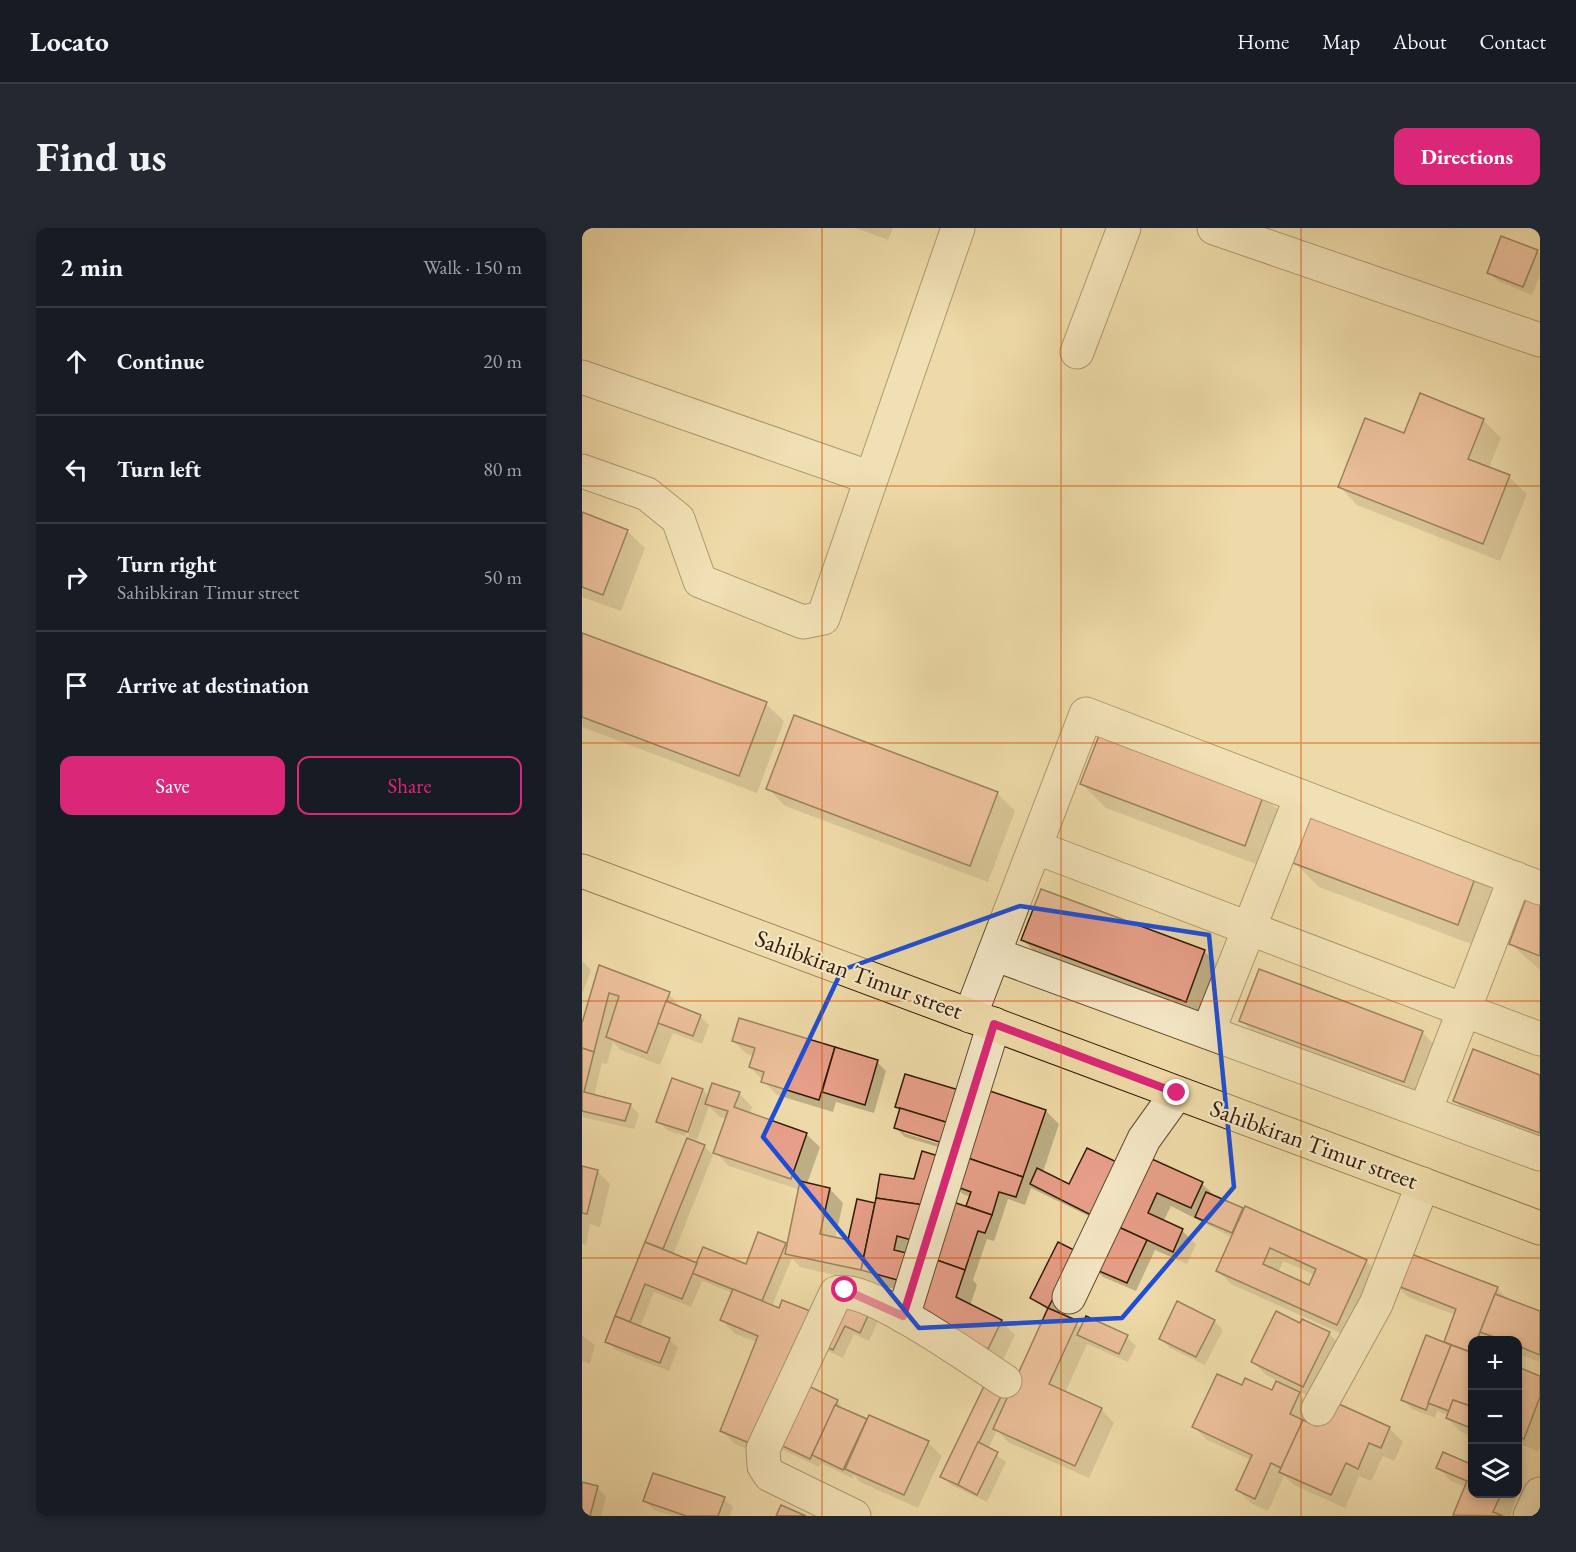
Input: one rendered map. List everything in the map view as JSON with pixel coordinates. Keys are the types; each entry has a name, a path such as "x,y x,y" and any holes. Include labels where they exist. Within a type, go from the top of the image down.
{"main road":[{"name":"Sahibkiran Timur street","path":"582,871 1540,1228"}],"street":[{"path":"582,471 647,494 678,519 700,580 803,622 823,618 958,228"},
{"path":"1077,352 1124,228"},
{"path":"1214,228 1540,340"},
{"path":"582,377 871,478"},
{"path":"903,1316 982,1020 994,954 1086,714 1528,883 1464,1010 1425,1112"},
{"path":"1209,1032 1301,796"},
{"path":"1035,847 1540,1039"},
{"path":"994,954 1540,1154"},
{"path":"1069,1297 1144,1139 1177,1093"},
{"path":"1318,1409 1376,1304 1423,1184"},
{"path":"854,1516 770,1475 764,1466 763,1449 836,1293 845,1290 855,1293 903,1316 1005,1381"},
{"path":"1530,1516 1540,1494"}],"highlighted area":[{"path":"1020,906 1209,935 1234,1187 1122,1318 919,1328 763,1137 842,970"}],"building":[{"path":"1501,236 1538,250 1523,287 1487,273"},
{"path":"1420,393 1484,419 1468,459 1510,475 1483,544 1338,487 1365,418 1404,433"},
{"path":"582,512 628,530 603,595 582,587"},
{"path":"582,633 767,702 739,776 582,717"},
{"path":"794,715 998,792 970,866 766,789"},
{"path":"1100,733 1264,794 1245,846 1080,784"},
{"path":"1313,811 1477,873 1458,925 1293,863"},
{"path":"1041,889 1205,950 1186,1002 1021,940"},
{"path":"1528,893 1540,897 1540,956 1509,944"},
{"path":"599,965 670,992 647,1053 606,1037 619,996 609,993 594,1052 582,1048 582,1023"},
{"path":"1259,969 1423,1031 1404,1082 1239,1021"},
{"path":"666,1001 701,1015 693,1036 658,1023"},
{"path":"739,1018 835,1047 819,1100 761,1082 764,1072 749,1067 755,1048 732,1041"},
{"path":"835,1047 878,1060 865,1105 822,1092"},
{"path":"582,1048 594,1052 584,1092 631,1104 625,1121 582,1111"},
{"path":"1473,1049 1540,1075 1540,1133 1453,1101"},
{"path":"905,1074 969,1093 959,1126 895,1107"},
{"path":"672,1078 703,1089 688,1132 656,1122"},
{"path":"712,1083 740,1092 734,1107 807,1133 791,1179 713,1153 728,1111 705,1104"},
{"path":"984,1089 1046,1110 1023,1177 962,1156"},
{"path":"900,1108 952,1124 946,1144 894,1128"},
{"path":"687,1138 705,1145 663,1249 645,1242"},
{"path":"1087,1148 1121,1164 1095,1217 1030,1184 1037,1168 1069,1184"},
{"path":"922,1151 945,1158 931,1206 876,1198 880,1174 914,1179"},
{"path":"1143,1155 1203,1182 1191,1208 1157,1193 1148,1213 1183,1229 1173,1252 1112,1224"},
{"path":"962,1156 1023,1177 1016,1197 999,1192 992,1215 966,1206 971,1192 952,1185"},
{"path":"582,1166 598,1170 587,1214 582,1213"},
{"path":"800,1181 830,1188 820,1234 848,1240 857,1199 875,1203 861,1270 785,1254"},
{"path":"1206,1192 1243,1208 1232,1233 1195,1217"},
{"path":"876,1198 931,1206 922,1243 897,1236 894,1250 919,1256 912,1284 861,1270"},
{"path":"947,1200 992,1215 985,1233 978,1231 965,1270 928,1257"},
{"path":"1245,1206 1367,1260 1337,1325 1216,1271","holes":["1270,1248 1316,1269 1309,1285 1263,1264"]},
{"path":"1112,1224 1147,1240 1127,1283 1092,1268"},
{"path":"758,1232 786,1243 762,1301 692,1273 703,1247 746,1264"},
{"path":"645,1242 697,1263 682,1299 645,1284 630,1322 615,1316"},
{"path":"1058,1242 1078,1252 1048,1308 1030,1298"},
{"path":"1406,1252 1498,1287 1479,1336 1468,1336 1468,1351 1444,1342 1456,1309 1393,1284"},
{"path":"931,1258 965,1270 956,1297 1002,1320 988,1349 913,1312"},
{"path":"733,1289 779,1308 782,1300 813,1312 759,1447 720,1431 758,1336 720,1320"},
{"path":"841,1293 872,1307 860,1333 845,1326 833,1350 817,1342"},
{"path":"1495,1294 1540,1311 1540,1355 1522,1348 1522,1336 1491,1336 1480,1332"},
{"path":"1177,1301 1215,1320 1196,1357 1159,1339"},
{"path":"1048,1308 1078,1321 1049,1384 1102,1408 1075,1466 993,1429"},
{"path":"1276,1311 1300,1323 1302,1319 1330,1332 1303,1387 1251,1362"},
{"path":"615,1316 670,1338 660,1363 605,1342"},
{"path":"1086,1316 1128,1335 1119,1354 1077,1335"},
{"path":"1426,1335 1451,1345 1426,1410 1401,1400"},
{"path":"1451,1345 1468,1351 1468,1405 1453,1400 1449,1411 1428,1403"},
{"path":"1522,1369 1540,1376 1540,1397 1524,1439 1522,1438"},
{"path":"1217,1374 1242,1385 1245,1378 1272,1390 1276,1381 1300,1392 1290,1414 1303,1420 1281,1468 1271,1463 1255,1499 1236,1490 1252,1455 1192,1427"},
{"path":"989,1376 1007,1384 958,1485 940,1477"},
{"path":"798,1381 838,1400 810,1459 770,1440"},
{"path":"1330,1400 1390,1427 1381,1448 1369,1443 1358,1469 1346,1463 1331,1495 1279,1472 1303,1420 1317,1426"},
{"path":"1453,1400 1468,1405 1468,1427 1446,1418"},
{"path":"835,1405 867,1419 843,1470 812,1455"},
{"path":"869,1415 929,1441 904,1495 845,1469"},
{"path":"978,1442 998,1452 977,1495 958,1485"},
{"path":"1443,1452 1468,1463 1468,1498 1499,1498 1493,1512 1503,1516 1453,1515 1467,1481 1436,1468"},
{"path":"653,1473 725,1497 718,1516 686,1516 643,1501"},
{"path":"582,1482 598,1486 590,1516 582,1516"},
{"path":"781,1505 806,1516 776,1516"}],"route":[{"path":"845,1290 903,1316 994,1024 1177,1093"}]}
